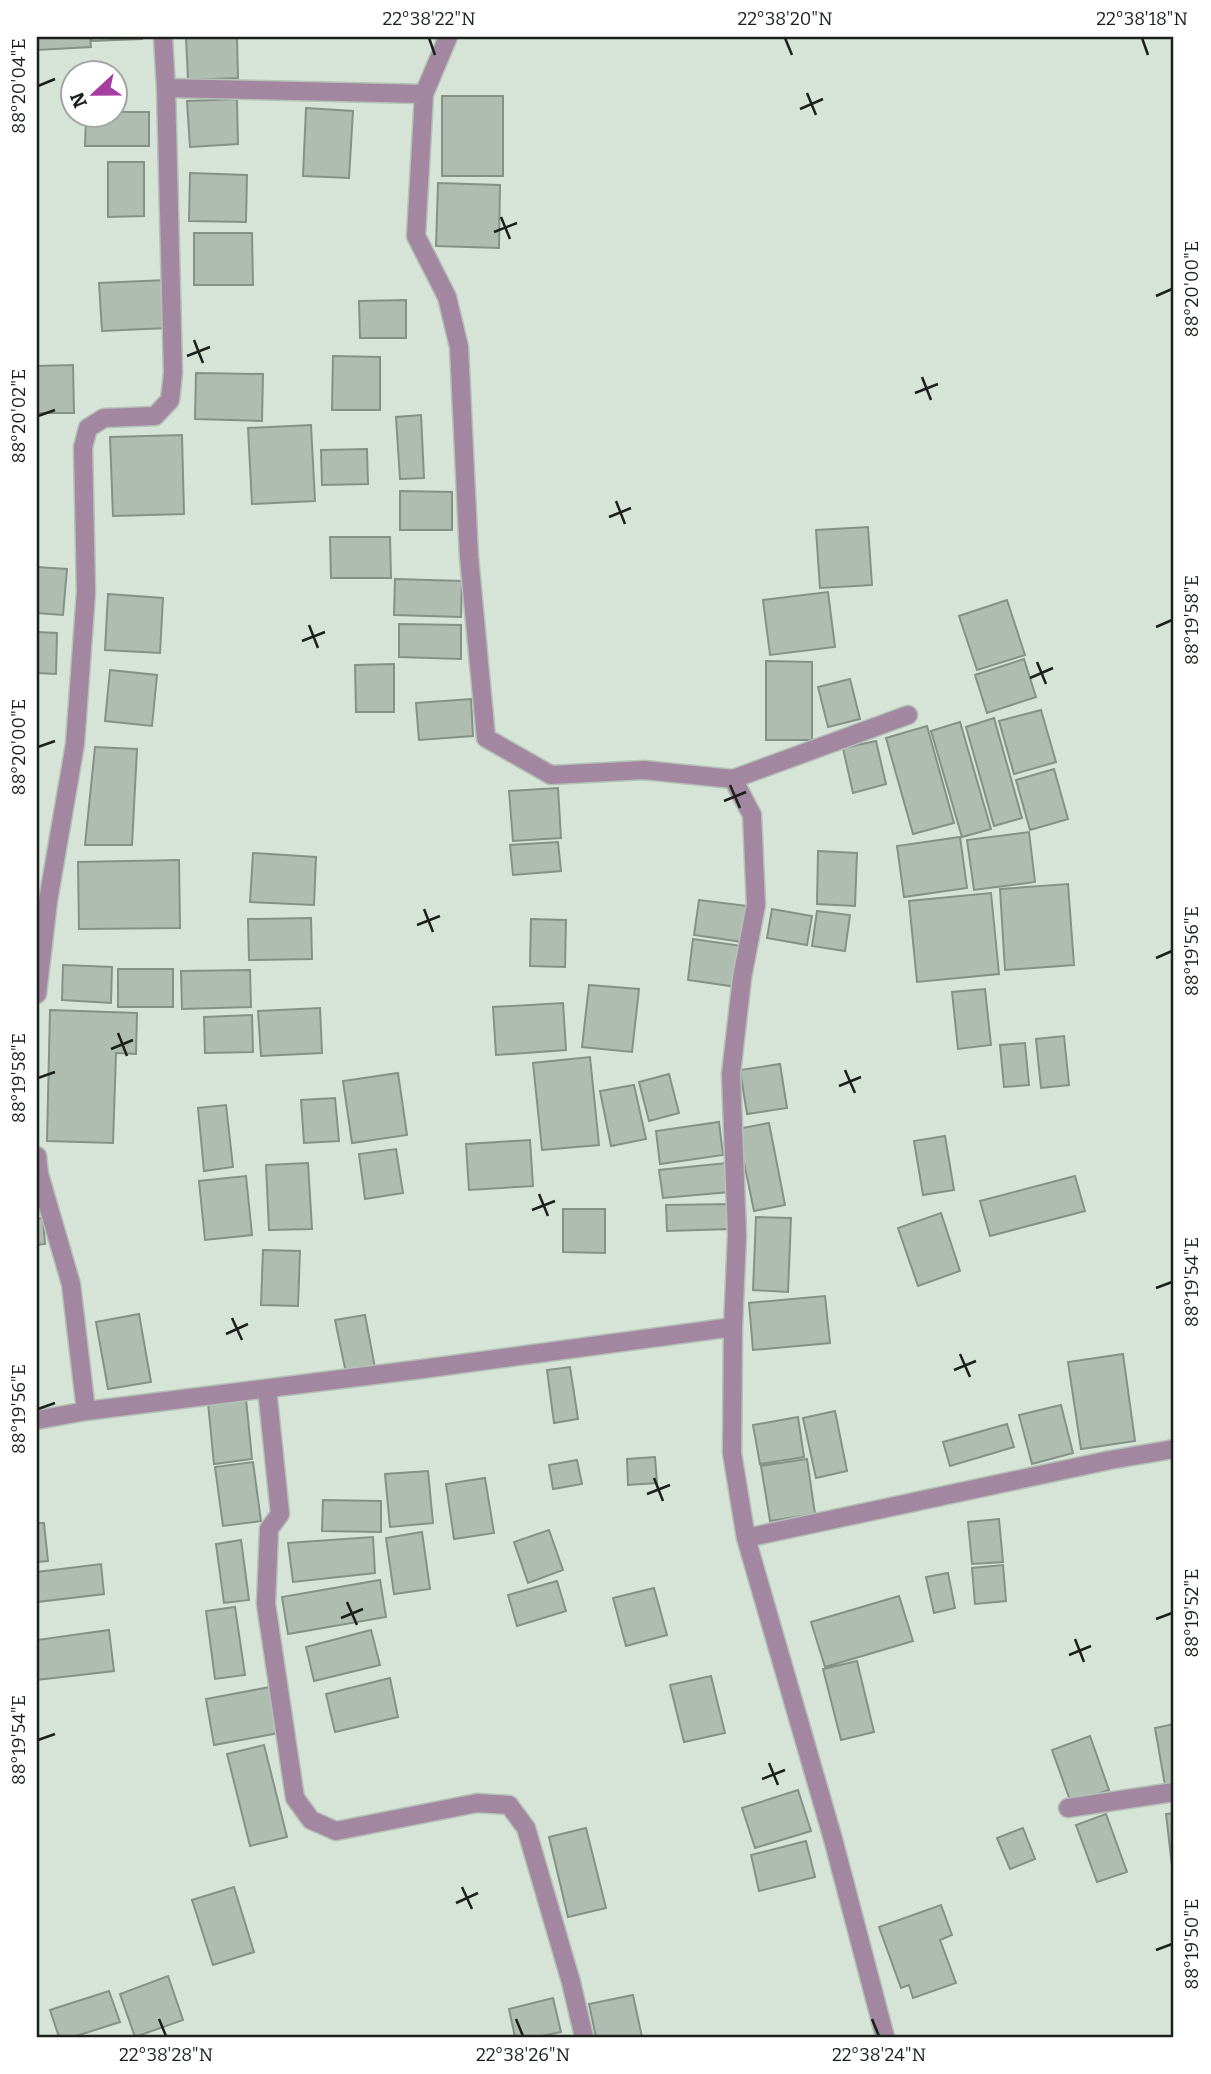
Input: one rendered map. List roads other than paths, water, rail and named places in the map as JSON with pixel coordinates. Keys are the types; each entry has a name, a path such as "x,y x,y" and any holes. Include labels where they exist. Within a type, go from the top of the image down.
{"street":[{"path":"37,994 48,901 75,744 86,592 85,437 88,428 104,418 155,416 170,400 173,373 163,37"},
{"path":"448,37 424,94 416,236 447,297 459,347 469,557 486,738 551,775 644,770 733,779 908,715"},
{"path":"166,88 424,94"},
{"path":"733,779 752,815 756,905 742,978 731,1074 737,1235 732,1453 746,1538 833,1839 885,2037"},
{"path":"37,1156 39,1174 71,1284 86,1410"},
{"path":"37,1420 86,1410 267,1389 733,1327"},
{"path":"267,1389 280,1514 269,1529 266,1604 295,1798 311,1821 335,1831 477,1803 509,1805 526,1828 571,1982 584,2037"},
{"path":"746,1538 1110,1460 1174,1450"},
{"path":"1068,1808 1174,1792"}]}
